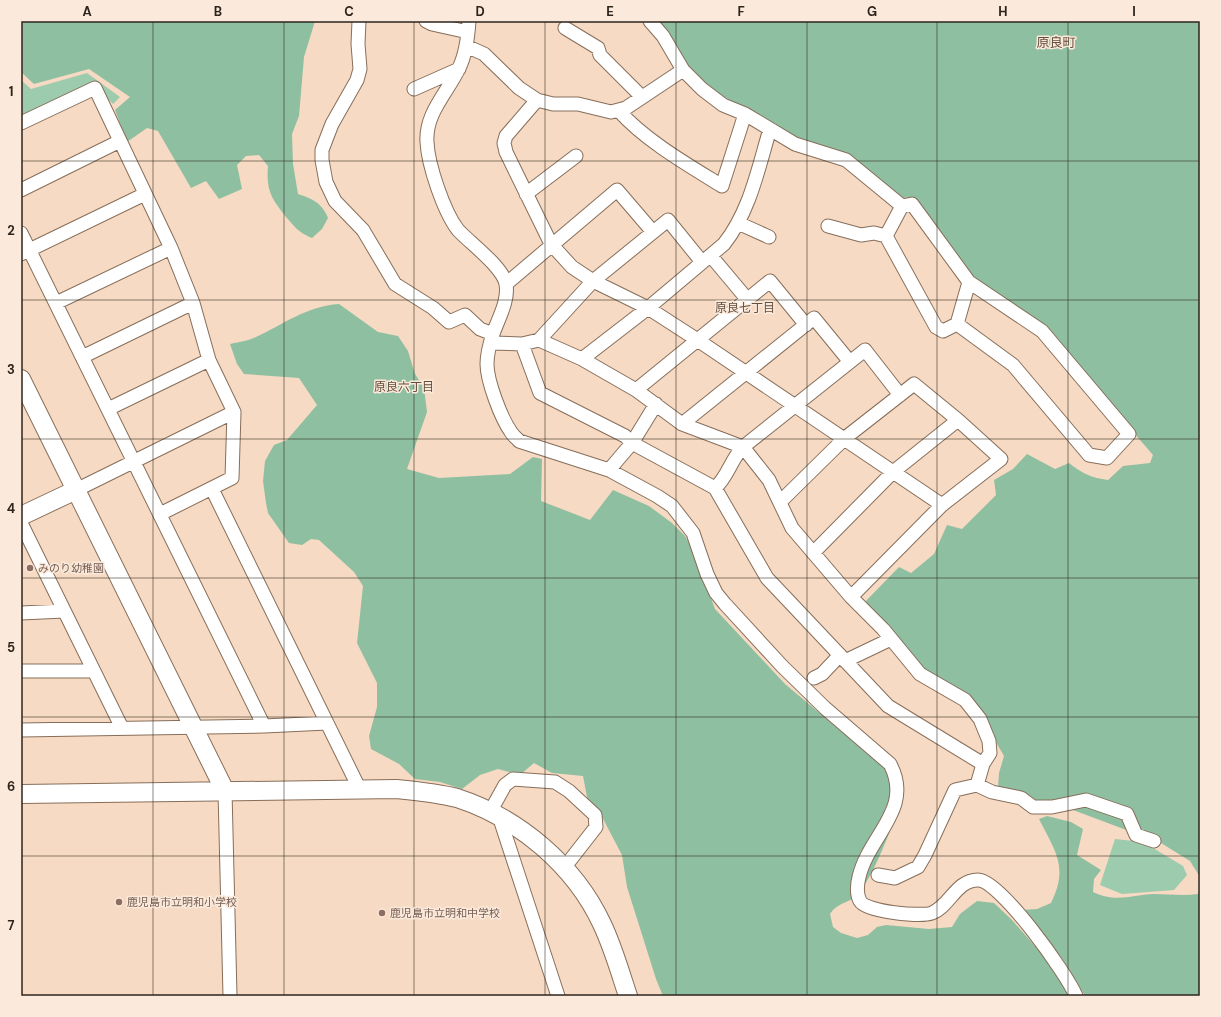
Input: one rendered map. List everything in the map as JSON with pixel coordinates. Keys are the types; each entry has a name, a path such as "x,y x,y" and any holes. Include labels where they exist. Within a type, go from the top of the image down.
{"street":[{"path":"359,21 358,44 360,69 357,80 332,124 322,150 322,160 326,182 335,201 363,230 395,284 433,308 449,322 465,315 492,338 522,344 539,340 593,281 668,220 747,299"},
{"path":"426,21 432,24 468,26 466,46 459,69 436,108 428,126 429,156 450,218 458,230 492,263 506,284 504,308 492,338 487,364 492,385 511,433 520,441 609,470 657,496 672,506 693,533 716,593 725,604 782,666 825,708 890,764 895,773 898,786 897,798 890,818 871,848 862,866 857,888 860,901 863,905 872,909 902,913 932,913 965,883 979,880 989,883 1028,924 1071,984 1076,996"},
{"path":"650,21 663,36 683,70 702,89 723,105 744,114 795,144 846,160 902,206"},
{"path":"565,28 598,48 600,55 642,97"},
{"path":"466,46 484,54 519,88 537,100 553,104 578,104 610,112 619,111 683,70"},
{"path":"414,89 459,69"},
{"path":"21,124 95,88 171,248 193,303 208,360 234,412 232,478 160,514"},
{"path":"537,100 506,136 504,143 506,152 551,244 572,266 593,281 648,308 696,339 845,438 942,505"},
{"path":"619,111 627,120 667,150 722,186 744,114"},
{"path":"582,359 648,308 724,244 738,223 751,194 770,129"},
{"path":"21,190 120,141"},
{"path":"526,194 576,156"},
{"path":"506,284 551,244 617,190 653,232"},
{"path":"25,252 145,194"},
{"path":"902,206 912,204 969,282 1042,331 1129,434 1107,458 1089,455 1013,365 957,324"},
{"path":"886,236 902,206"},
{"path":"738,223 769,237"},
{"path":"828,226 861,234 874,233 886,236 936,328 943,331 957,324 969,282"},
{"path":"21,233 25,252 56,303 264,726"},
{"path":"56,303 171,248"},
{"path":"636,390 696,339 770,281 806,324"},
{"path":"82,357 193,303"},
{"path":"682,424 814,318 850,362"},
{"path":"539,340 582,359 636,390 682,424 743,447 769,480 792,528 851,597 883,629 920,674 965,700 980,719 989,741 990,752 983,764 977,786"},
{"path":"522,344 540,393 625,436 632,443 715,488 767,578 888,706 983,764"},
{"path":"715,488 720,484 735,454 865,350 900,396"},
{"path":"108,409 208,360"},
{"path":"22,383 225,791 230,996"},
{"path":"780,502 845,438 914,384 958,420 1001,459 942,505 851,597"},
{"path":"609,470 632,443 656,404"},
{"path":"21,516 134,463 234,412"},
{"path":"813,553 893,472 958,420"},
{"path":"212,489 360,790"},
{"path":"21,523 122,728"},
{"path":"21,613 64,611"},
{"path":"814,678 822,674 843,658 891,639"},
{"path":"21,671 94,671"},
{"path":"21,730 264,726 327,723"},
{"path":"558,996 495,814 505,785 513,779 555,782 569,790 595,815 596,827 564,868"},
{"path":"878,875 895,878 918,867 955,790 977,786 992,792 1021,798 1033,807 1052,807 1086,800 1127,814 1136,835 1154,841"},
{"path":"21,794 397,789 430,792 458,799 495,814 518,828 549,852 564,868 587,898 602,924 628,996"}],"green space":[{"path":"21,21 315,21 304,57 299,116 292,134 293,164 298,194 316,202 326,213 328,218 322,229 312,238 300,232 286,217 273,199 269,188 268,166 259,155 246,156 237,165 242,189 219,199 206,181 191,188 158,131 147,128 127,142 115,110 130,97 89,69 34,84 21,72"},
{"path":"656,21 1200,21 1200,877 1190,861 1161,843 1073,810 1053,812 998,787 999,773 1004,756 982,718 922,671 863,604 899,567 911,573 934,554 947,525 962,529 996,495 994,480 1013,469 1027,454 1055,469 1069,463 1078,470 1087,474 1108,480 1123,466 1150,463 1153,455 1043,328 972,278 930,222 914,197 901,198 851,156 792,136 702,84 683,62"},
{"path":"87,73 120,97 113,104 92,83 21,117 21,80 31,89"},
{"path":"339,304 378,332 398,336 408,351 415,374 424,388 427,412 407,469 439,478 510,474 533,457 542,459 541,501 590,520 613,490 649,506 672,523 685,536 693,550 715,609 785,684 873,758 890,768 899,780 904,792 902,801 888,837 864,886 854,898 837,907 830,914 833,927 841,933 857,938 868,935 877,927 886,925 929,929 952,927 960,914 977,901 994,903 1012,920 1059,974 1072,996 663,996 656,979 627,887 622,855 600,813 588,802 583,776 552,773 534,763 520,775 498,769 480,775 462,789 440,782 415,779 399,764 371,749 369,736 377,707 377,683 357,643 363,586 354,572 319,540 311,539 302,545 289,543 268,513 266,503 263,481 265,461 274,445 287,440 317,405 299,378 244,374 237,364 230,344 253,338 296,316 316,308"},
{"path":"1047,816 1071,822 1083,829 1077,855 1101,870 1094,879 1093,892 1109,897 1124,898 1154,894 1198,894 1200,888 1200,996 1085,996 1062,958 1022,910 1037,909 1051,903 1059,879 1058,860 1055,850 1039,819"},
{"path":"1115,839 1143,842 1183,866 1187,875 1174,890 1122,894 1100,885"}],"place":[{"name":"みのり幼稚園","path":"30,568"},
{"name":"鹿児島市立明和小学校","path":"119,902"},
{"name":"鹿児島市立明和中学校","path":"382,913"}],"district":[{"name":"原良町","path":"1056,42"},
{"name":"原良七丁目","path":"745,308"},
{"name":"原良六丁目","path":"404,387"}]}
